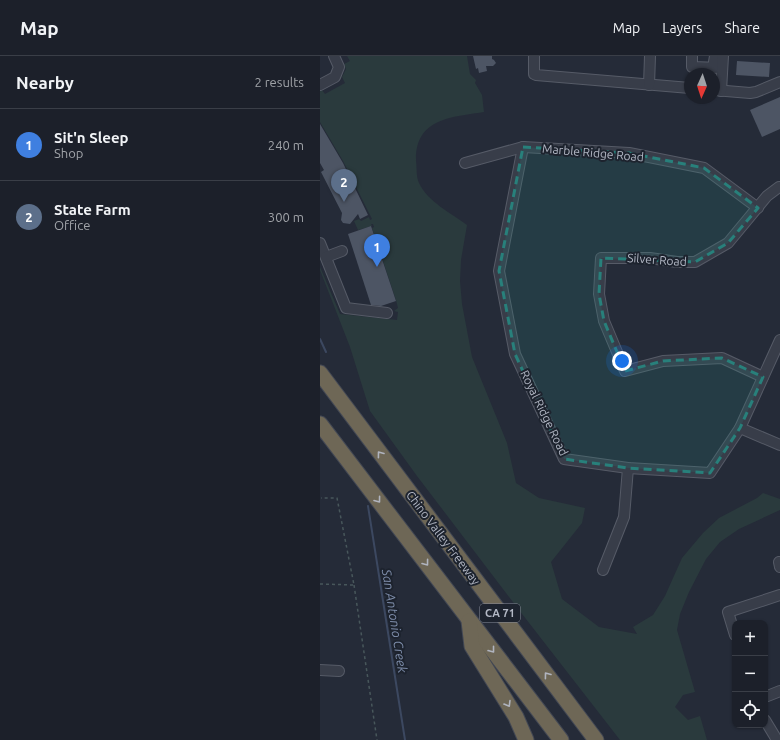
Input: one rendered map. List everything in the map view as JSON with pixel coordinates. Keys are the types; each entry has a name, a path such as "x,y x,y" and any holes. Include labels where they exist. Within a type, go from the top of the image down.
{"highway":[{"name":"Chino Valley Freeway","path":"320,373 596,740"},
{"name":"CA 71","path":"320,424 561,740"},
{"path":"468,620 472,646 516,717 526,740"},
{"path":"565,699 605,740"}],"street":[{"path":"320,85 336,77 339,67 334,56"},
{"path":"534,56 534,74 536,75 684,88"},
{"path":"648,85 650,56"},
{"path":"692,56 692,67 718,68"},
{"path":"715,56 718,68"},
{"path":"718,68 723,56"},
{"path":"720,90 756,92 780,82"},
{"name":"Marble Ridge Road","path":"465,163 523,147 629,153 704,168 758,208"},
{"name":"Royal Ridge Road","path":"523,147 499,271 515,354 564,460 628,468 710,473 740,428 780,340"},
{"name":"Silver Road","path":"763,377 722,358 663,361 625,370 604,321 599,294 601,258 650,258 677,262 695,262 728,243 767,196 779,187"},
{"path":"320,243 346,308 387,313"},
{"path":"326,257 342,251"},
{"path":"740,428 780,445"},
{"path":"603,570 624,517 628,468"},
{"path":"732,625 728,612 780,595"},
{"path":"320,670 339,671"},
{"path":"768,696 780,691"},
{"path":"768,725 777,740"}],"path":[{"path":"321,498 337,498 354,585 377,740"},
{"path":"320,584 354,585"}],"highlighted area":[{"path":"523,147 629,153 704,168 758,208 728,243 695,262 601,258 599,294 604,321 625,371 663,361 722,358 763,377 740,428 710,473 628,468 564,459 515,354 499,271"}],"shaded area":[{"path":"347,56 467,56 470,74 476,80 475,83 482,95 484,112 448,118 429,128 422,136 417,147 417,178 428,196 467,225 461,260 460,281 462,304 472,357 507,443 516,483 539,498 585,508 582,523 551,562 562,599 599,627 637,634 633,627 653,615 665,596 682,558 703,533 719,518 757,498 763,493 780,499 780,510 739,529 720,542 706,559 689,592 680,614 677,630 695,692 683,695 675,707 688,720 700,716 707,740 620,740 417,476 370,411 350,347 320,270 320,267 340,314 397,320 398,312 394,311 398,308 396,300 372,228 374,227 373,224 371,224 372,226 358,230 354,221 359,219 361,221 369,217 370,220 372,219 343,161 320,122 320,89 325,94 345,83 342,77 346,69 344,64 350,61"}],"building":[{"path":"473,56 492,56 492,59 496,63 493,66 486,66 487,71 479,73 478,68 476,69"},
{"path":"737,61 770,63 769,77 736,75"},
{"path":"780,97 780,129 762,137 750,110"},
{"path":"320,124 343,163 368,215 360,219 358,214 350,224 343,223 341,220 342,213 321,172 324,170 320,163"},
{"path":"371,226 396,301 381,306 371,305 348,234"}],"waterway":[{"name":"San Antonio Creek","path":"320,339 326,352"},
{"name":"San Antonio Creek","path":"368,506 405,740"}],"place":[{"name":"State Farm","path":"344,202"},
{"name":"Sit'n Sleep","path":"377,267"}]}
